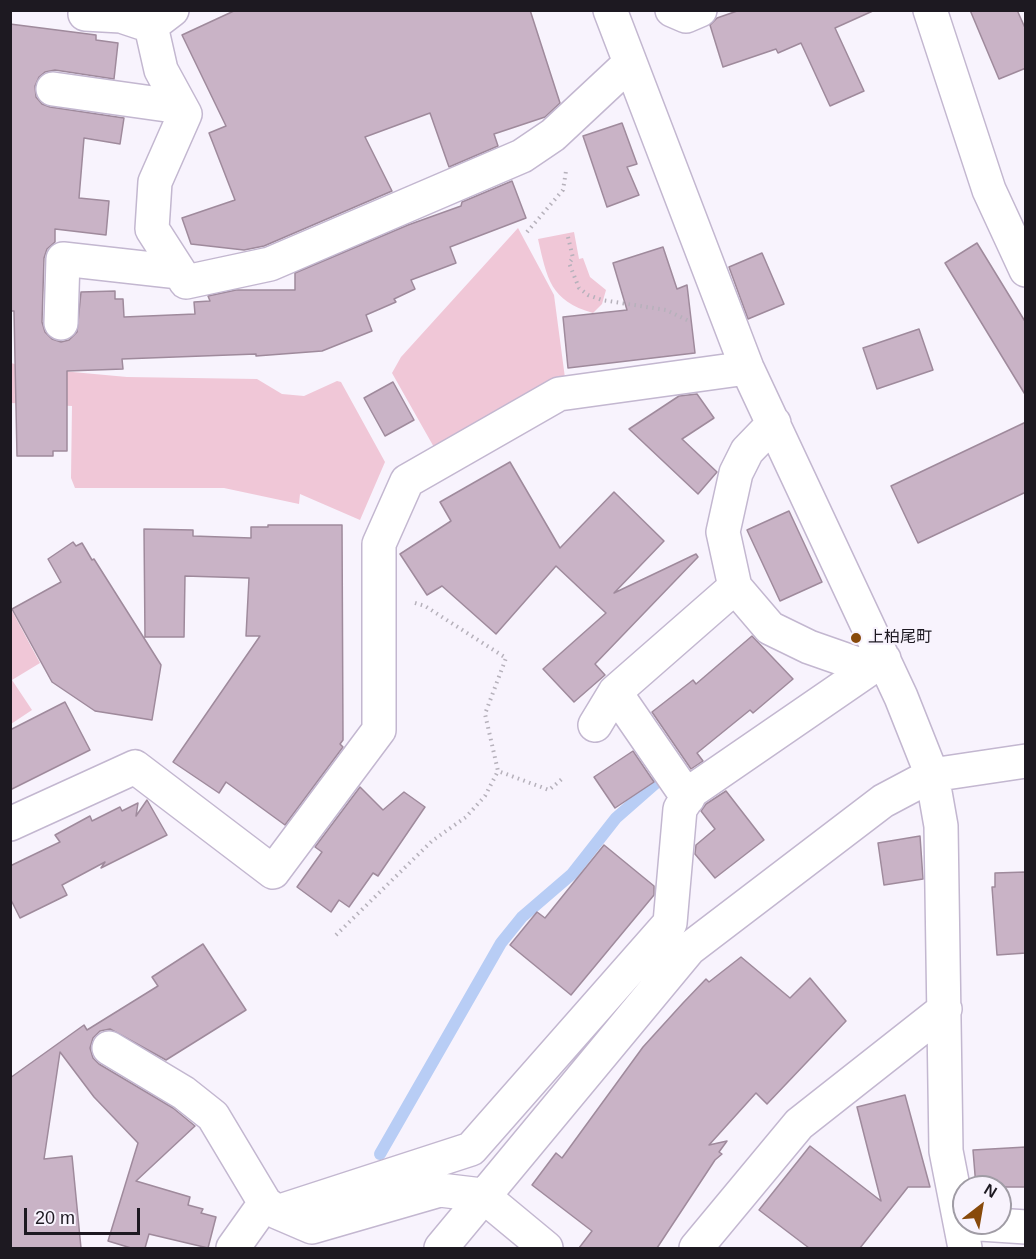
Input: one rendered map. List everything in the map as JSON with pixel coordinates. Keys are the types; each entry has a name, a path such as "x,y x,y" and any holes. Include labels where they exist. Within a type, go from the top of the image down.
{"street":[{"path":"610,10 743,357 774,423 877,664 932,775 941,826 946,1151 952,1177"},
{"path":"672,10 686,16 700,10"},
{"path":"930,10 989,190 1026,270"},
{"path":"85,14 161,18 161,70 185,114 155,182 152,229 186,282 270,264 522,156 553,135 629,64"},
{"path":"53,89 181,107"},
{"path":"61,323 63,259 179,272"},
{"path":"10,824 135,767 273,872 379,730 380,544 407,481 559,394 743,357"},
{"path":"774,423 747,451 736,473 723,532 735,586 770,628 809,647 877,664"},
{"path":"596,725 615,692 735,586"},
{"path":"233,1248 271,1208 471,1149 670,922 680,809 692,791 877,664"},
{"path":"615,692 688,798"},
{"path":"441,1248 482,1195 689,949 883,801 932,775 1026,761"},
{"path":"696,1248 799,1124 945,1009"},
{"path":"109,1048 184,1093 213,1116 271,1208 312,1227 440,1190 482,1195 546,1248"}],"path":[{"path":"527,232 563,190 566,175 564,150 553,135"},
{"path":"568,237 573,258 569,263 579,288 588,295 602,300 666,310 743,357"},
{"path":"336,935 432,842 466,817 485,796 498,771 485,714 506,658 425,606 379,593"},
{"path":"498,771 549,790 562,779"}],"shaded area":[{"path":"518,228 554,295 565,378 547,381 435,449 392,373 401,357"},
{"path":"574,232 579,259 583,258 590,277 606,290 602,304 593,313 579,308 559,295 548,276 541,253 538,239"},
{"path":"11,363 29,368 127,377 257,379 282,394 304,396 337,381 341,382 385,462 360,520 300,494 299,504 224,488 75,488 71,478 72,406 11,403"},
{"path":"11,609 40,663 12,680 32,710 11,724"}],"building":[{"path":"236,10 530,10 560,103 545,117 494,134 498,146 449,167 430,113 365,137 392,191 264,246 244,250 191,244 182,218 235,200 209,133 226,126 182,35"},
{"path":"740,10 875,10 835,28 864,91 830,106 801,43 778,53 776,49 723,67 710,25 717,18"},
{"path":"970,10 1017,10 1026,30 1026,68 999,79"},
{"path":"10,24 96,35 96,40 118,43 114,79 55,70 45,72 39,77 35,86 36,97 42,104 50,107 124,118 120,144 84,138 79,198 109,201 106,235 55,229 55,242 47,249 44,258 42,322 45,332 52,339 61,342 69,340 77,332 81,292 115,291 115,299 123,299 124,317 195,314 194,302 210,301 208,296 236,290 295,290 295,273 408,225 461,206 462,202 512,181 526,218 450,247 456,263 411,280 415,289 394,299 396,302 366,315 372,331 322,351 256,356 256,354 122,359 123,369 67,371 67,451 53,451 53,456 17,456 14,311 10,311"},
{"path":"622,123 637,164 627,167 639,195 607,207 583,136"},
{"path":"977,243 1026,323 1026,396 945,263"},
{"path":"663,247 677,289 687,285 695,353 568,368 563,317 627,310 613,263"},
{"path":"762,253 784,304 748,319 729,267"},
{"path":"919,329 933,370 877,389 863,348"},
{"path":"393,382 414,420 385,436 364,398"},
{"path":"697,394 714,418 682,439 717,472 698,494 629,429 679,396"},
{"path":"1026,422 1026,492 918,543 891,486"},
{"path":"510,462 560,548 614,492 664,541 614,593 696,554 698,557 595,664 605,675 574,702 543,669 606,613 556,566 496,634 442,586 427,595 400,554 451,521 440,502"},
{"path":"789,511 822,582 780,601 747,530"},
{"path":"268,525 342,525 343,740 340,744 343,747 285,825 226,782 219,793 173,762 260,636 246,636 249,578 185,576 184,637 145,637 144,529 193,530 193,536 251,538 251,527 268,527"},
{"path":"73,542 76,546 82,543 92,560 94,559 161,665 152,720 95,711 52,682 12,609 61,582 48,559"},
{"path":"752,636 793,679 753,713 750,710 697,753 703,761 691,769 652,712 693,680 696,684"},
{"path":"65,702 90,750 10,790 10,730"},
{"path":"633,751 654,782 615,808 594,777"},
{"path":"360,787 383,810 404,792 425,807 378,876 373,873 349,907 339,900 331,912 297,887 322,852 315,847"},
{"path":"726,791 764,840 715,878 695,854 696,845 715,829 701,811 706,804"},
{"path":"147,800 167,835 101,868 105,862 62,885 67,895 20,918 10,898 10,866 60,842 55,835 90,816 92,821 120,807 122,811 138,803 136,816"},
{"path":"920,836 923,879 884,885 878,843"},
{"path":"604,845 654,886 654,895 571,995 510,945 537,912 545,918"},
{"path":"1026,872 1026,953 997,955 992,887 995,887 995,873"},
{"path":"203,944 246,1010 166,1060 110,1029 100,1031 93,1038 90,1048 93,1058 99,1064 173,1108 195,1126 136,1181 190,1197 188,1205 203,1209 201,1213 216,1217 208,1248 149,1234 145,1248 131,1248 108,1241 138,1143 94,1097 60,1052 44,1159 72,1156 81,1248 10,1248 10,1078 84,1025 87,1030 158,986 152,977"},
{"path":"741,957 790,998 810,978 846,1021 767,1104 756,1093 709,1145 727,1141 719,1152 722,1154 715,1160 657,1248 579,1248 592,1231 532,1185 556,1153 562,1158 643,1047 683,1003 706,979 709,982"},
{"path":"905,1095 930,1187 908,1187 860,1248 809,1248 759,1210 810,1146 881,1201 857,1107"},
{"path":"1026,1147 1026,1187 1012,1187 1012,1175 975,1175 973,1150"}],"waterway":[{"path":"380,1154 501,943 522,917 572,874 616,818 657,782"}],"place":[{"name":"上柏尾町","path":"856,638"}]}
